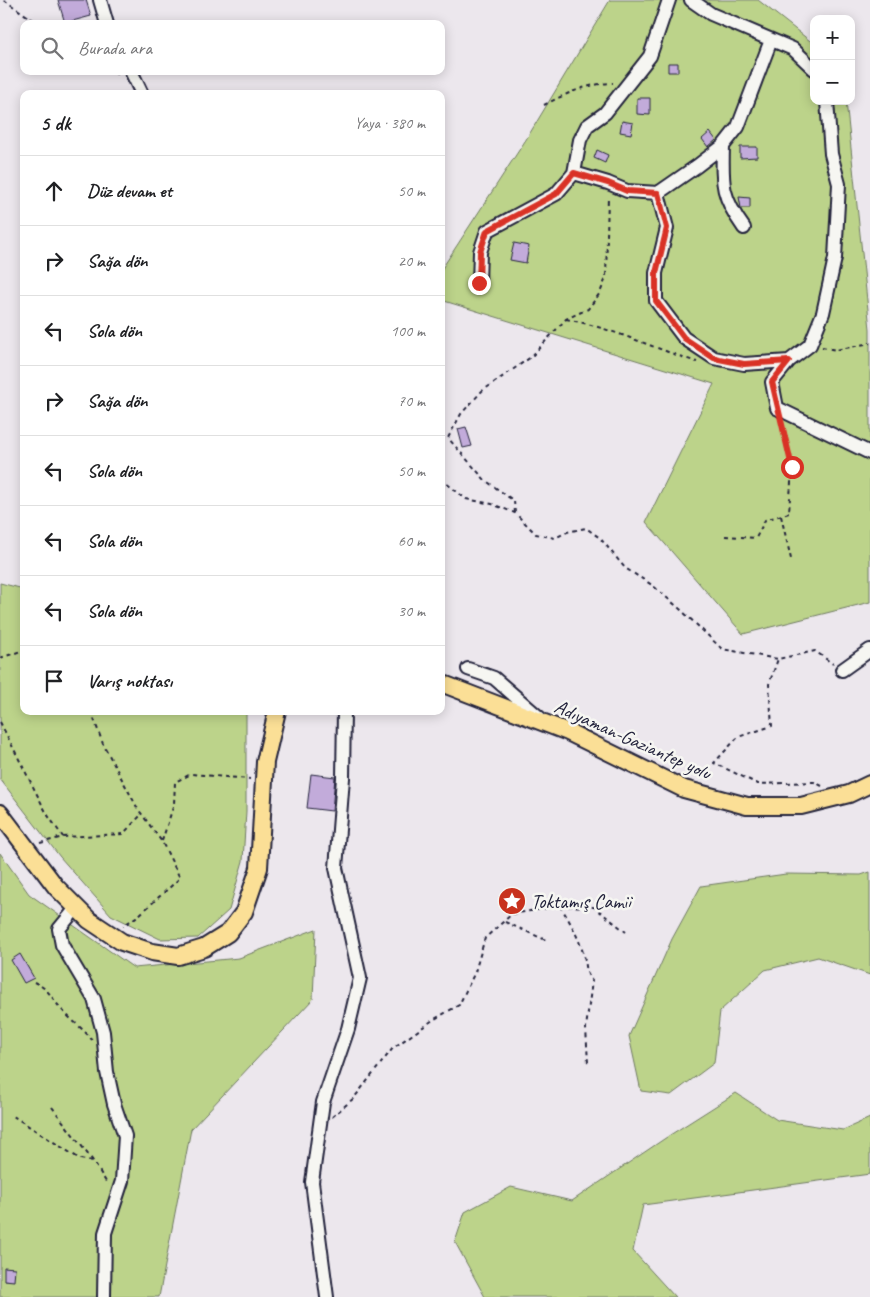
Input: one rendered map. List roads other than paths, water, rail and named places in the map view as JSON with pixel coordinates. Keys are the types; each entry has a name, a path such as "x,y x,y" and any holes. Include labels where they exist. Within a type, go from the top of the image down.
{"main road":[{"name":"Adıyaman-Gaziantep yolu","path":"445,685 568,732 684,789 747,806 801,806 839,796 870,784"},
{"path":"0,813 56,887 90,920 122,942 152,952 178,956 204,948 228,933 244,912 259,868 265,762 276,715"}],"street":[{"path":"100,0 106,20"},
{"path":"479,283 480,252 487,231 556,194 574,173 580,140 587,126 605,113 650,56 669,0"},
{"path":"691,0 711,14 792,49 810,65"},
{"path":"574,173 627,191 658,193 723,146 738,127 771,40"},
{"path":"133,75 140,90"},
{"path":"827,105 831,154 839,184 835,258 823,313 810,345 789,361 772,382 777,408 870,453"},
{"path":"723,146 722,185 734,214 744,228"},
{"path":"658,193 667,228 656,273 656,301 684,338 714,358 744,364 789,361"},
{"path":"842,670 870,650"},
{"path":"468,669 494,678 545,723"},
{"path":"326,1297 312,1182 323,1102 348,1030 360,978 336,868 343,778 344,715"},
{"path":"77,907 59,929 62,945 94,999 103,1032 105,1058 114,1104 124,1136 122,1180 105,1233 104,1297"}],"place":[{"name":"Toktamış Camii","path":"512,901"}]}
